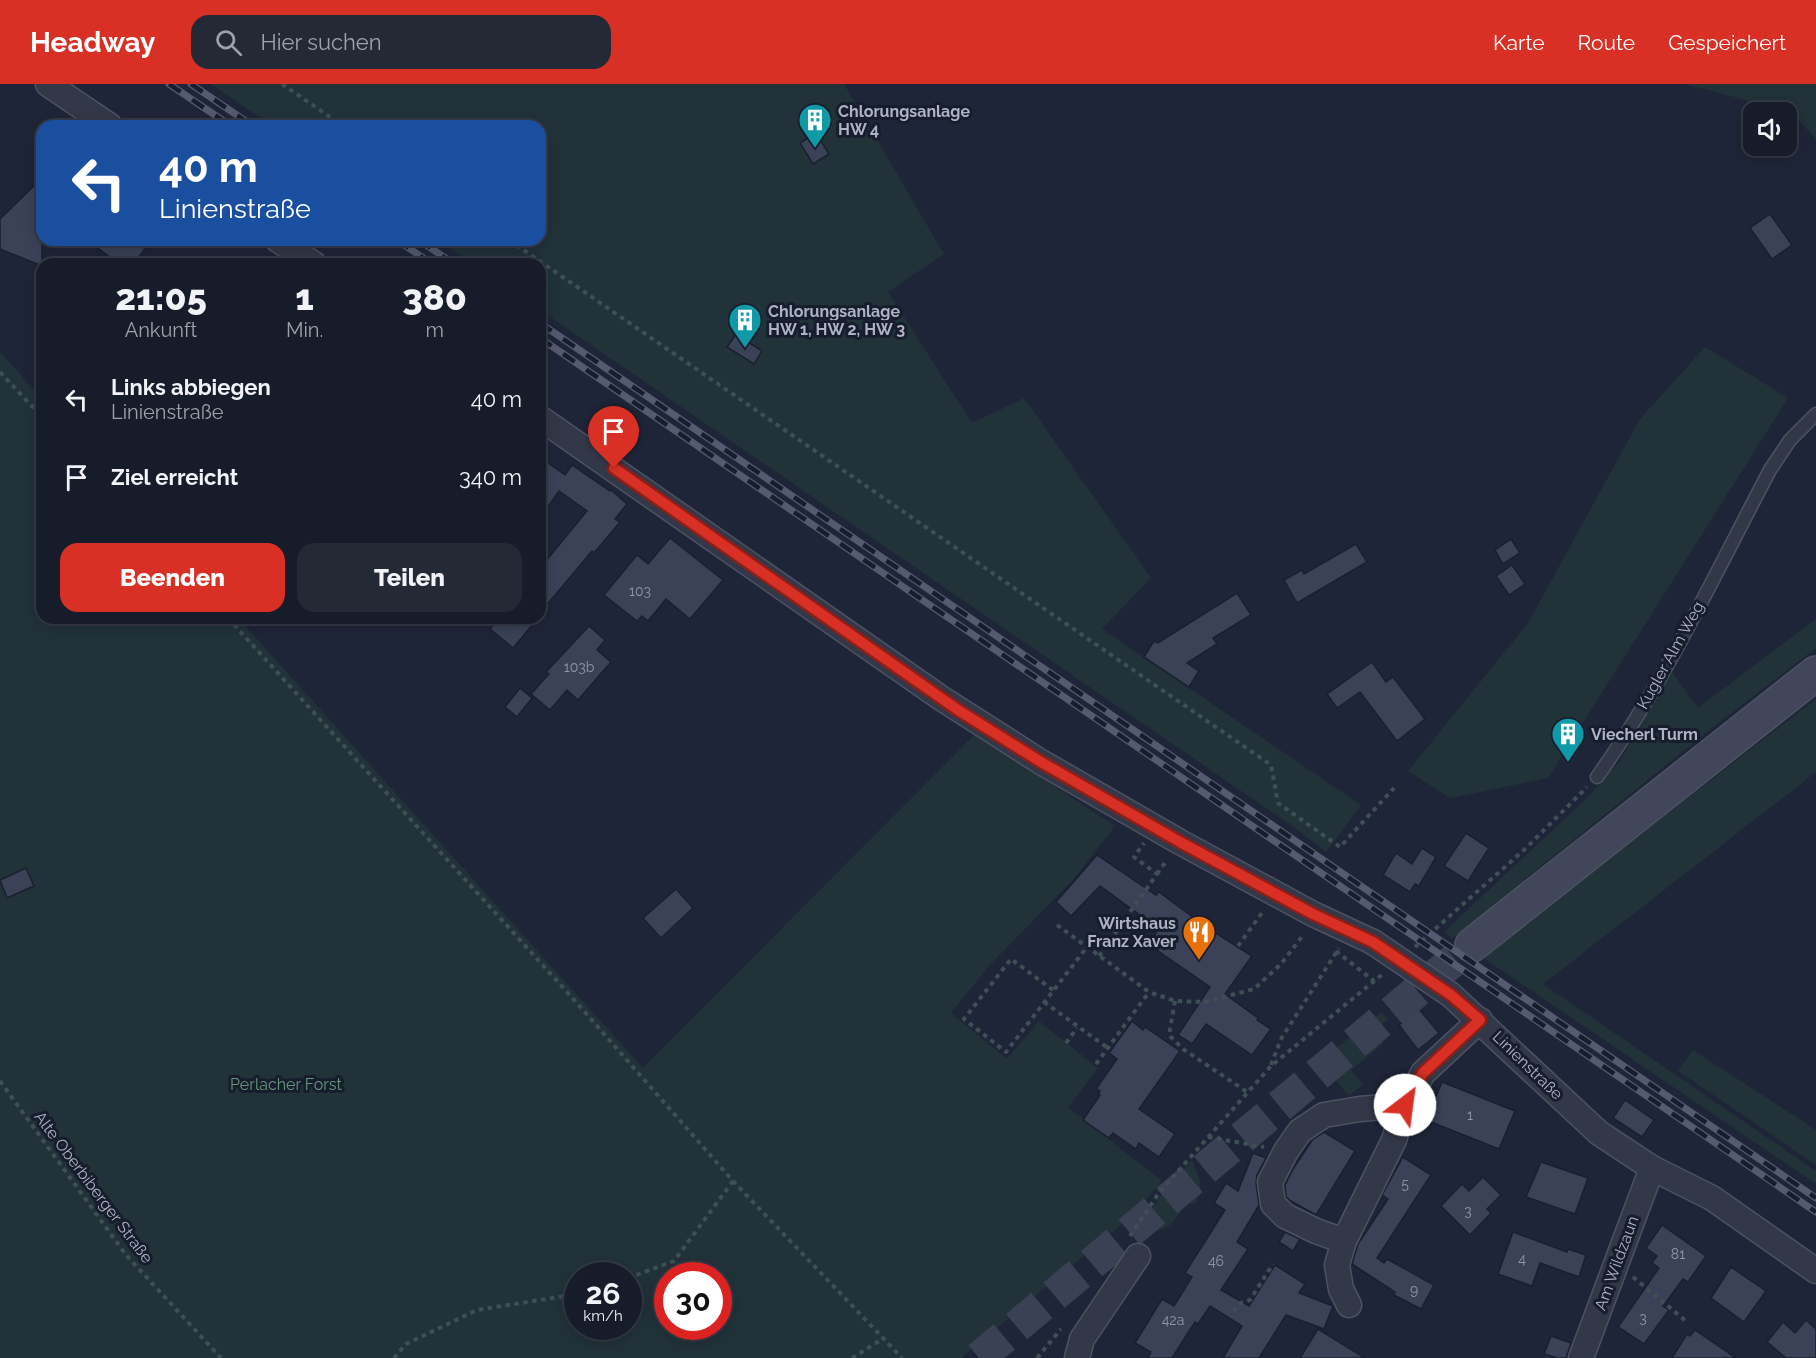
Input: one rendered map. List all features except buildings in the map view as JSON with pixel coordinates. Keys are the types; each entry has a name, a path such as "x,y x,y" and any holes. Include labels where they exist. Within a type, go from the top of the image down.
{"main road":[{"path":"1472,945 1816,673"}],"street":[{"path":"48,84 101,120"},
{"path":"287,246 305,258"},
{"name":"Linienstraße","path":"546,422 941,698 1041,762 1155,828 1313,914 1373,942 1451,995 1599,1133 1652,1168 1712,1198 1816,1271"},
{"path":"1349,1305 1341,1289 1337,1264 1344,1241 1394,1140 1405,1105 1423,1073 1480,1020"},
{"path":"1344,1241 1285,1216 1273,1204 1270,1182 1286,1150 1300,1131 1324,1115 1360,1108 1405,1105"},
{"name":"Am Wildzaun","path":"1581,1358 1652,1168"},
{"path":"1077,1358 1082,1339 1138,1256"}],"lane":[{"name":"Kugler Alm Weg","path":"1598,777 1667,664 1770,470 1790,440 1816,414"}],"path":[{"path":"282,84 334,120"},
{"path":"518,246 535,258"},
{"path":"546,265 1271,765 1278,802 1340,847 1394,788"},
{"path":"0,372 36,411"},
{"path":"233,624 568,993 733,1181 902,1358"},
{"path":"1443,924 1525,849 1598,777"},
{"path":"1099,956 1157,874 1134,857 1155,828"},
{"path":"1238,946 1275,893"},
{"path":"1057,925 1149,992 1175,1002 1205,1002 1254,989 1281,964 1305,933"},
{"path":"1271,1066 1281,1039 1351,930"},
{"path":"1053,990 1011,959 964,1019 1006,1052 1087,947"},
{"path":"1158,1194 1271,1066 1374,981 1336,951"},
{"path":"1096,1064 1149,992"},
{"path":"1044,1002 1077,1028 1108,1048"},
{"path":"1175,1002 1169,1035 1183,1049 1247,1092"},
{"path":"1066,1043 1077,1028"},
{"name":"Alte Oberbiberger Straße","path":"0,1081 126,1255 221,1358"},
{"path":"1208,1137 1286,1150"},
{"path":"642,1273 674,1261 733,1181"},
{"path":"1233,1311 1241,1303 1250,1300 1273,1264"},
{"path":"1616,1264 1686,1321"},
{"path":"394,1358 406,1344 477,1310 564,1296"},
{"path":"852,1358 884,1338"}],"green space":[{"path":"211,84 844,84 944,254 888,292 972,423 1024,398 1151,578 1102,629 1361,805 1326,852 1295,828 546,314 546,258 464,258 447,246 546,246 546,120 263,120"},
{"path":"1685,84 1816,84 1816,139 1797,118 1797,102 1753,102"},
{"path":"1705,347 1788,398 1548,778 1450,798 1408,771 1528,623 1640,419"},
{"name":"Perlacher Forst","path":"0,352 36,392 36,624 243,624 643,1068 975,734 1115,826 1074,879 988,967 951,1013 1007,1059 1039,1021 1098,1068 1068,1107 1162,1181 1133,1215 961,1358 0,1358"},
{"path":"1816,619 1816,648 1708,731 1453,938 1444,932 1590,795 1620,761 1670,669 1698,708"},
{"path":"1816,699 1816,772 1543,984 1816,1171 1816,1184 1482,957"},
{"path":"1382,1012 1388,1019 1374,1030 1384,1043 1351,1070 1363,1084 1349,1096 1320,1061"},
{"path":"1693,1050 1816,1130 1816,1165 1678,1071"},
{"path":"1192,1160 1199,1177 1200,1187 1195,1204 1187,1203 1175,1220 1165,1228 1160,1230 1145,1227 1146,1220 1156,1202"}],"tunnel":[{"path":"979,1358 1472,945"}],"railway":[{"path":"169,84 222,120"},
{"path":"191,84 244,120"},
{"path":"406,246 423,258"},
{"path":"428,246 445,258"},
{"path":"546,327 1816,1198"},
{"path":"546,342 1816,1212"}],"place":[{"name":"Chlorungsanlage HW 4","path":"815,149"},
{"name":"Chlorungsanlage HW 1, HW 2, HW 3","path":"745,349"},
{"name":"Viecherl Turm","path":"1568,763"},
{"name":"Wirtshaus Franz Xaver","path":"1199,961"}],"route":[{"path":"614,468 941,698 1025,752 1180,842 1313,914 1373,942 1451,995 1480,1020 1423,1073 1405,1105"}]}
